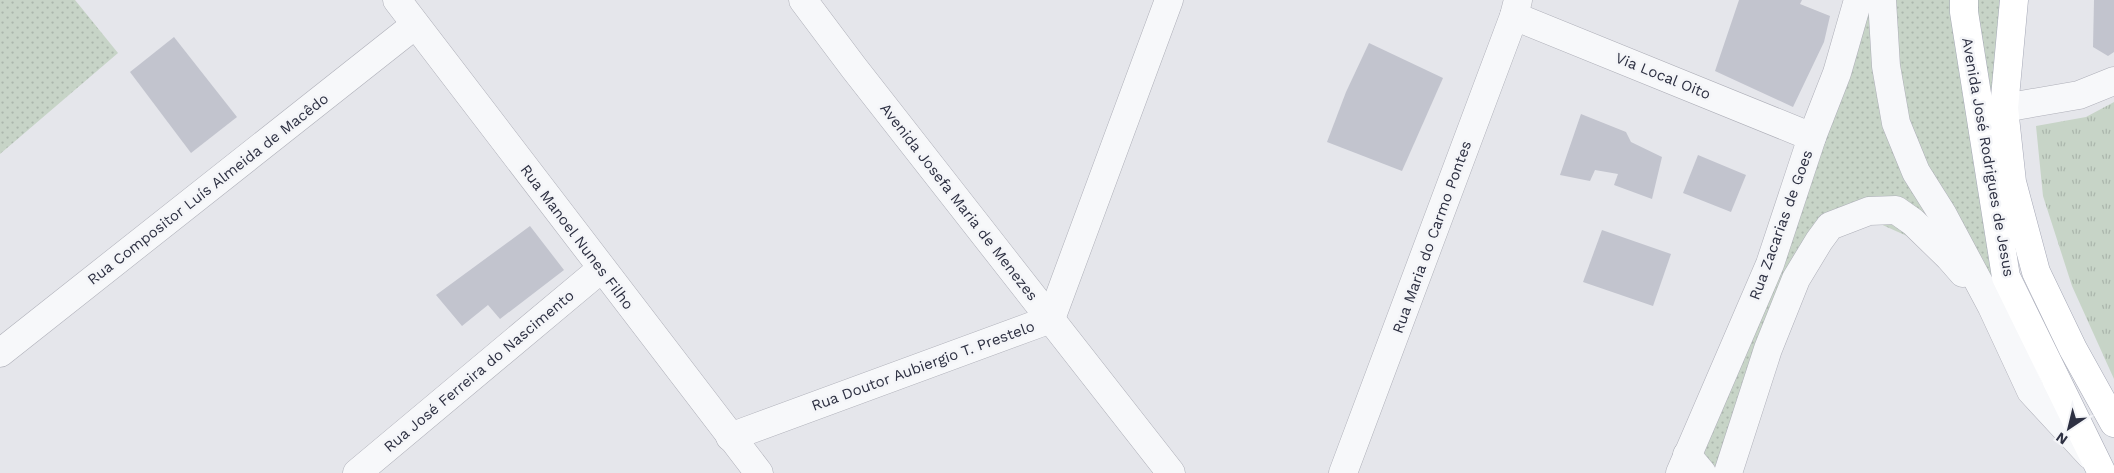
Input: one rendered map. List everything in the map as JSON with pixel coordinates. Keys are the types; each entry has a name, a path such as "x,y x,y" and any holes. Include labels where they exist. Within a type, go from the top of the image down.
{"main road":[{"name":"Avenida José Rodrigues de Jesus","path":"1964,0 1964,12 2006,277 2099,467"},
{"name":"Avenida José Rodrigues de Jesus","path":"2014,0 2004,108 2012,182 2036,272 2073,349 2114,423"}],"street":[{"name":"Rua Manoel Nunes Filho","path":"397,0 759,473"},
{"name":"Avenida Josefa Maria de Menezes","path":"804,0 854,68 1171,473"},
{"name":"Rua Doutor Aubiergio T. Prestelo","path":"730,437 1051,319 1169,0"},
{"name":"Rua Zacarias de Goes","path":"1690,467 1770,264 1812,137 1837,73 1858,0"},
{"path":"1882,0 1886,66 1896,123 1916,172 1943,215 1992,307 2031,391 2099,467"},
{"name":"Via Local Oito","path":"1516,8 1812,137"},
{"name":"Rua Maria do Carmo Pontes","path":"1344,473 1516,8"},
{"name":"Rua Compositor Luís Almeida de Macêdo","path":"0,353 415,25"},
{"path":"2004,108 2079,95 2114,80"},
{"name":"Rua Zacarias de Goes","path":"1728,473 1768,349 1796,279 1818,241 1830,226 1869,211 1896,210 1913,222 1949,257 1992,307"},
{"name":"Rua José Ferreira do Nascimento","path":"356,473 601,269"}],"green space":[{"path":"0,0 75,0 118,53 0,154"},
{"path":"1858,0 2014,0 2000,238 2096,462 2031,391 1992,307 1935,262 1907,236 1878,223 1847,226 1821,243 1728,473 1680,473"},
{"path":"2114,102 2114,379 2072,286 2043,196 2036,126 2086,117"}],"building":[{"path":"1739,0 1802,0 1800,4 1830,16 1824,42 1793,107 1715,71"},
{"path":"2094,0 2114,0 2114,52 2108,56 2093,47"},
{"path":"174,37 237,117 191,153 130,72"},
{"path":"1369,43 1443,78 1402,171 1327,142 1346,92"},
{"path":"1581,114 1626,132 1631,142 1662,157 1652,199 1614,185 1618,174 1595,170 1590,181 1560,175"},
{"path":"1698,155 1746,175 1731,212 1683,193"},
{"path":"530,226 564,270 500,319 488,305 462,326 436,295"},
{"path":"1602,230 1671,254 1653,306 1583,282"}]}
